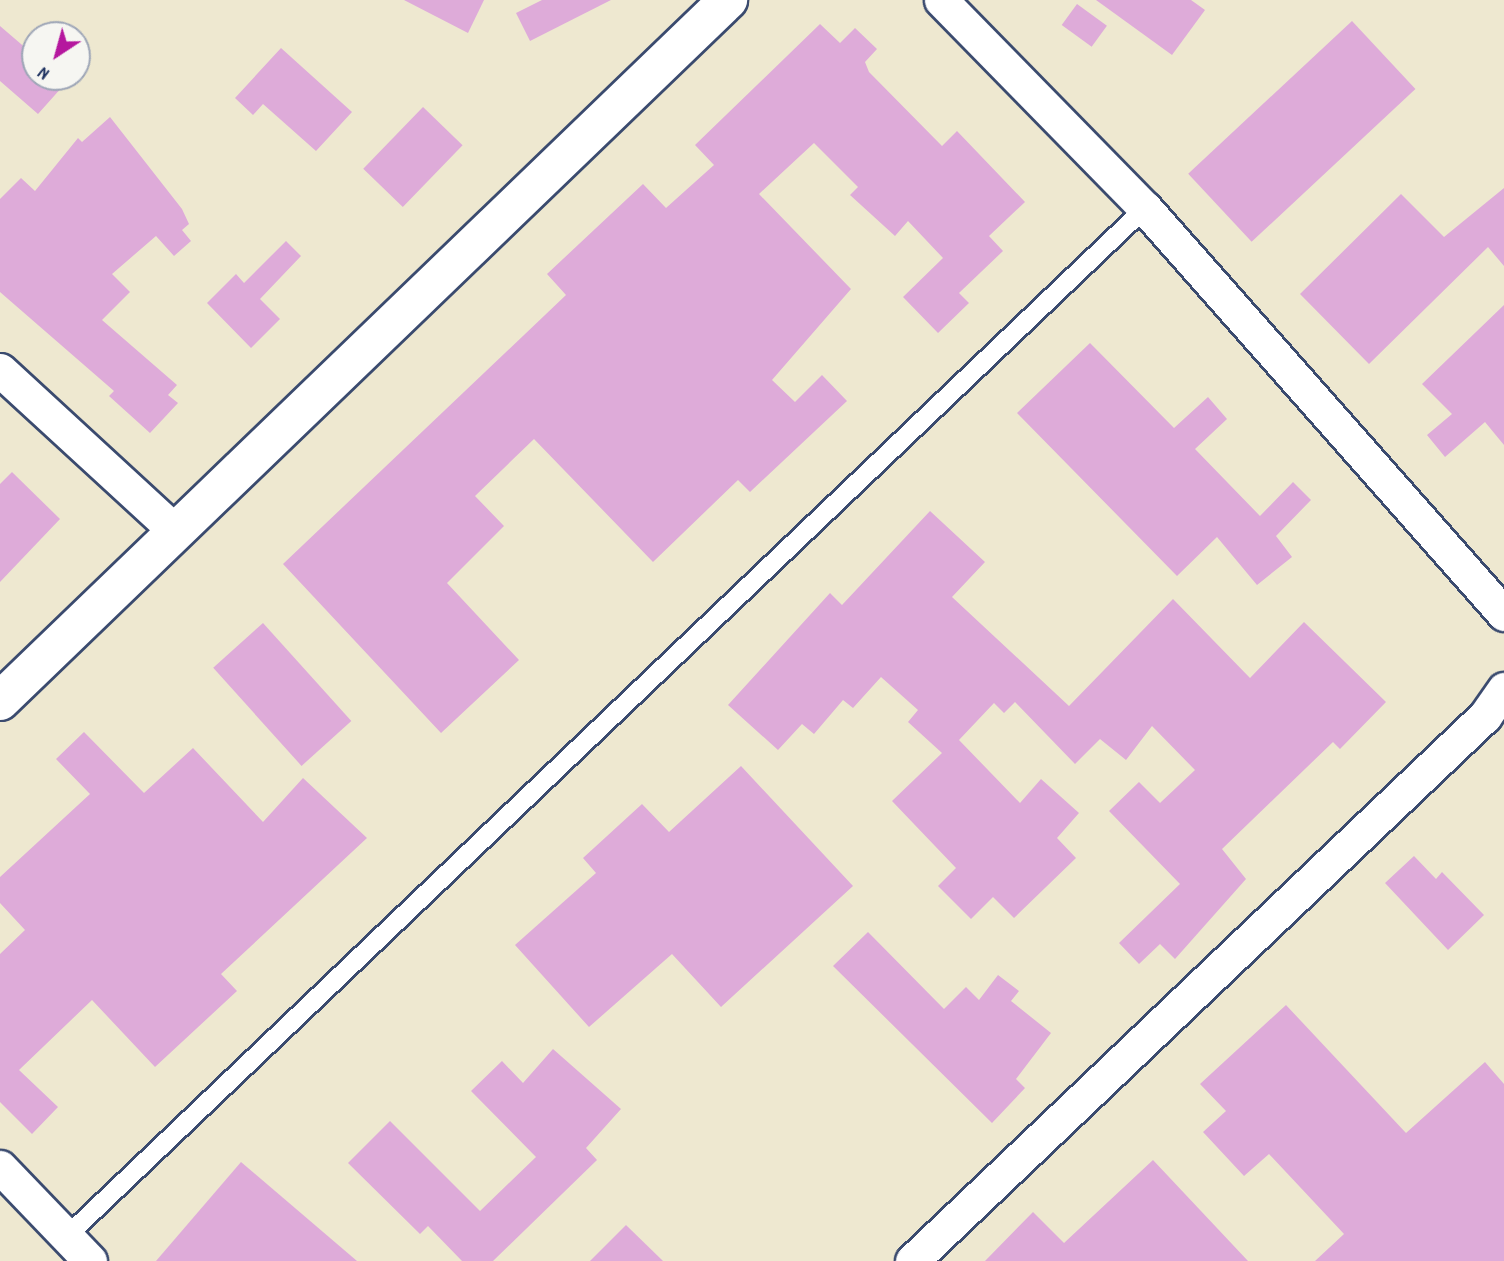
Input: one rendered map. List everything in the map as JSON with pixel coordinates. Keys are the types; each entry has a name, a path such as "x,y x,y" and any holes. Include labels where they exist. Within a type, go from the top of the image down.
{"street":[{"path":"0,701 729,0"},
{"path":"941,0 1145,208 1504,614"},
{"path":"0,370 175,531"},
{"path":"912,1261 1485,716 1504,689"},
{"path":"0,1167 90,1261"}],"lane":[{"path":"66,1237 1145,208"}],"building":[{"path":"404,0 484,0 468,33"},
{"path":"542,0 611,0 530,41 516,13"},
{"path":"1096,0 1191,0 1205,10 1172,55"},
{"path":"1077,4 1107,26 1092,47 1062,25"},
{"path":"1352,21 1415,89 1252,242 1188,174"},
{"path":"820,24 840,43 855,28 877,49 865,62 869,72 942,146 957,131 1025,202 989,236 1003,251 959,293 969,303 938,333 903,297 943,258 908,221 895,236 850,195 858,187 814,143 759,194 851,289 772,380 795,402 822,375 847,401 750,492 738,480 653,562 534,439 475,496 504,526 447,583 519,660 441,733 283,564 566,295 547,274 643,184 666,208 714,165 695,145"},
{"path":"0,26 21,44 21,91 59,91 38,114 0,81"},
{"path":"281,48 352,112 316,151 263,104 253,115 235,98"},
{"path":"423,107 463,145 403,207 363,169"},
{"path":"110,117 182,209 189,224 182,230 191,241 174,256 156,236 112,274 130,292 102,320 177,385 168,395 178,403 150,433 109,396 114,391 0,292 0,199 21,178 35,191 78,138 82,142"},
{"path":"1504,188 1504,266 1488,247 1369,364 1300,294 1401,194 1444,237"},
{"path":"286,241 301,256 260,299 280,319 251,348 207,303 236,274 244,283"},
{"path":"1504,305 1504,445 1485,422 1445,457 1427,435 1452,414 1422,384"},
{"path":"1090,343 1174,428 1208,397 1227,419 1195,449 1260,516 1293,482 1311,500 1276,536 1292,557 1257,585 1217,537 1177,576 1017,413"},
{"path":"12,472 60,519 0,582 0,484"},
{"path":"930,511 985,562 952,597 1069,706 1173,599 1250,678 1304,622 1386,702 1340,749 1333,742 1222,849 1246,879 1175,959 1160,944 1139,964 1119,943 1180,884 1109,811 1139,782 1160,803 1195,770 1152,726 1126,760 1100,739 1075,764 1015,702 1004,713 994,703 959,740 1020,803 1041,779 1079,813 1057,838 1076,858 1014,918 993,897 971,919 938,886 956,868 892,801 942,753 908,722 918,710 881,677 853,708 843,700 814,734 802,724 778,750 728,705 830,593 842,605"},
{"path":"263,623 351,721 302,766 213,668"},
{"path":"84,732 144,793 193,748 263,822 303,778 367,838 221,974 237,991 155,1067 92,1000 19,1070 58,1107 32,1134 0,1102 0,954 25,930 0,903 0,877 90,794 56,759"},
{"path":"741,766 853,886 721,1007 672,954 589,1027 515,945 596,873 583,858 642,804 669,832"},
{"path":"1414,856 1436,879 1442,872 1484,915 1448,950 1385,883"},
{"path":"868,932 944,1009 966,987 979,1000 998,975 1019,991 1011,1001 1051,1033 1016,1079 1025,1088 992,1123 833,966"},
{"path":"1286,1005 1406,1133 1485,1062 1504,1084 1504,1261 1315,1261 1344,1234 1269,1154 1244,1176 1203,1132 1226,1111 1200,1084"},
{"path":"553,1049 621,1109 586,1148 597,1160 493,1261 462,1261 428,1226 420,1234 348,1163 390,1121 480,1211 536,1157 471,1091 502,1061 523,1083"},
{"path":"1153,1160 1248,1261 985,1261 1033,1212 1064,1243"},
{"path":"241,1162 357,1261 156,1261"},
{"path":"626,1225 663,1261 590,1261"}]}
